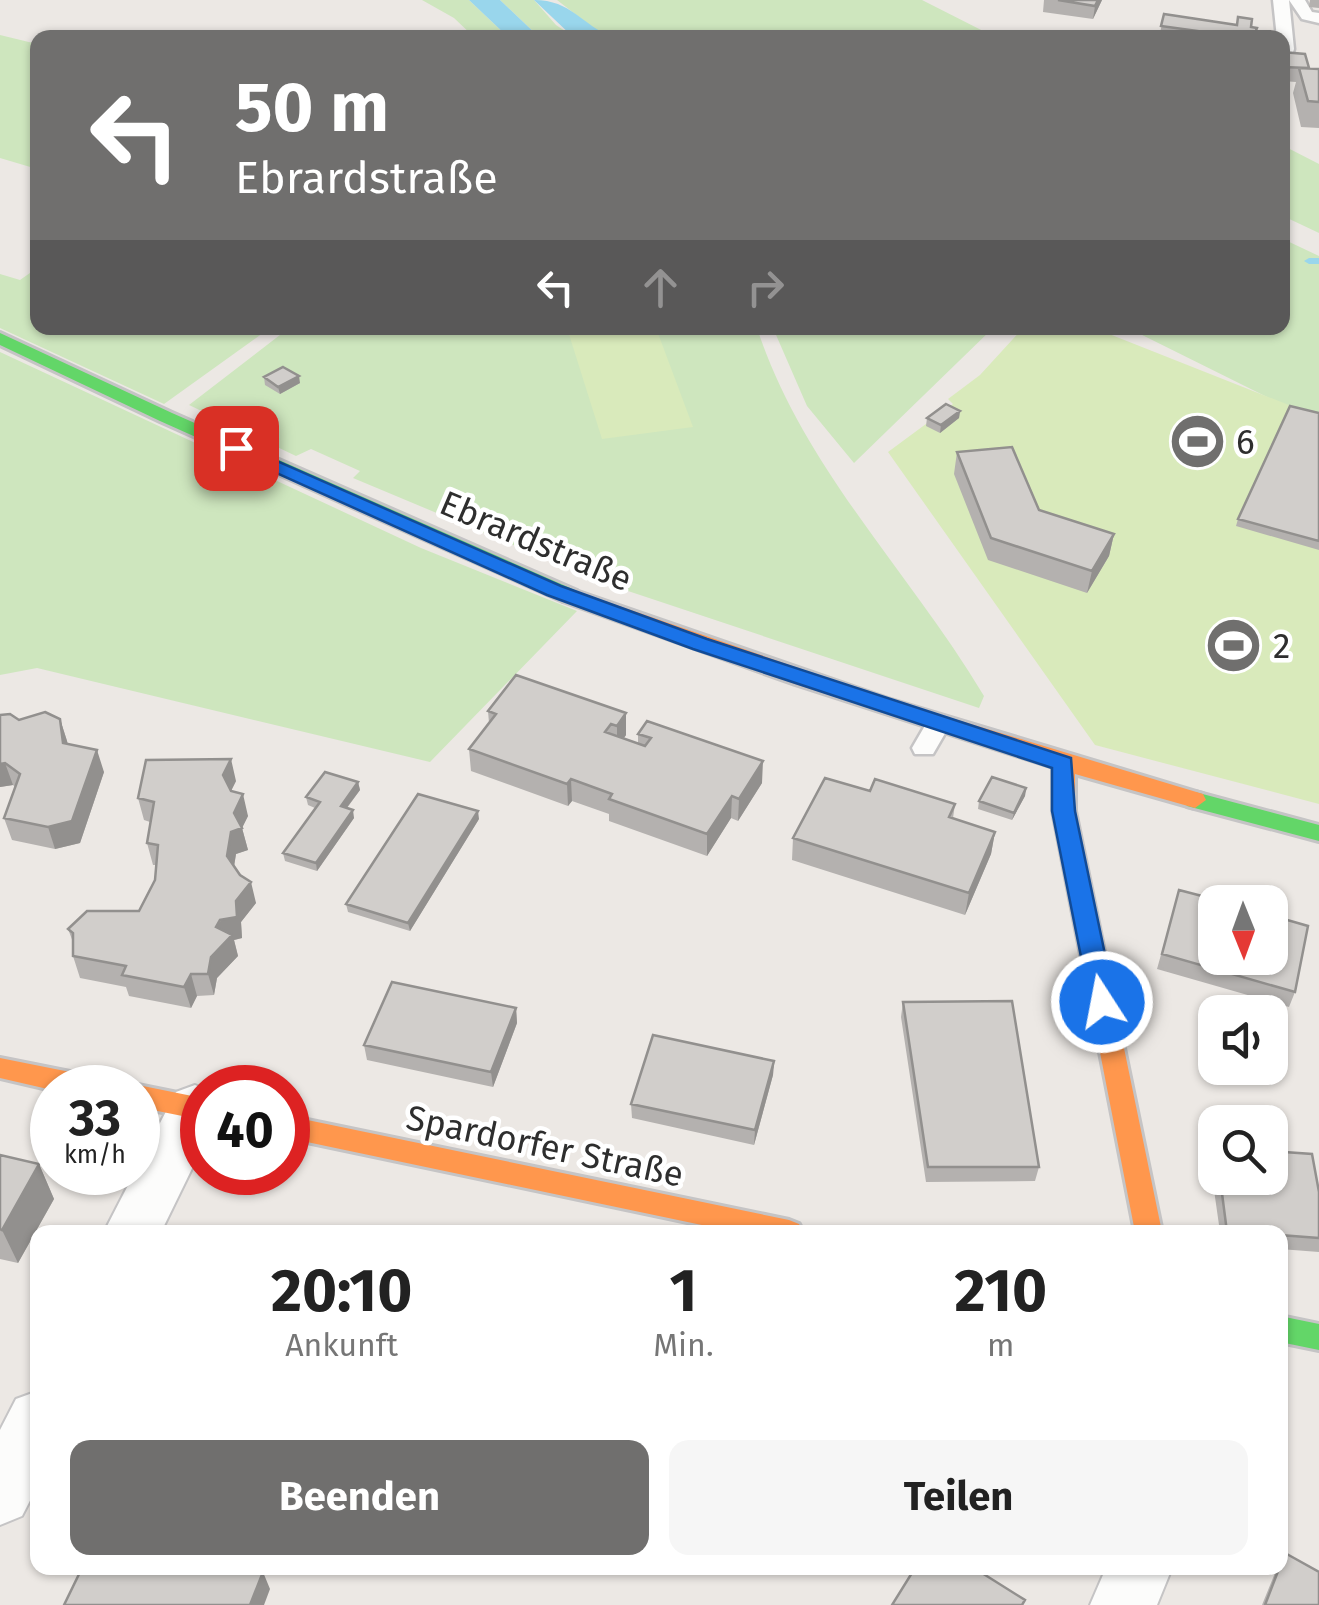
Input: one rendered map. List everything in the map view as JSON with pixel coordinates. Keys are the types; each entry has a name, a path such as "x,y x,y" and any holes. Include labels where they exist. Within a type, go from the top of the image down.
{"street":[{"name":"Ebrardstraße","path":"0,338 166,417 554,590 700,644 1064,764 1319,832"},
{"path":"1064,764 1064,811 1148,1225"},
{"path":"0,1068 30,1074"},
{"name":"Spardorfer Straße","path":"310,1132 756,1225"},
{"path":"136,1225 180,1143"},
{"path":"1288,1331 1319,1337"},
{"path":"0,1494 30,1436"},
{"path":"1122,1605 1137,1575"}],"lane":[{"path":"1280,0 1284,30"},
{"path":"1297,0 1307,16 1319,18"},
{"path":"685,665 700,644"},
{"path":"924,748 939,723"}],"green space":[{"path":"422,0 469,0 501,30 467,30"},
{"path":"500,0 534,0 564,30 532,30"},
{"path":"557,0 922,0 981,30 596,30"},
{"path":"0,35 30,42 30,167 0,158"},
{"path":"1290,149 1319,164 1319,233 1290,219"},
{"path":"1290,242 1319,256 1319,417 1295,411 1142,335 1290,335"},
{"path":"30,273 30,335 260,335 164,404 0,328 0,274 20,280"},
{"path":"280,335 760,335 801,427 984,696 979,708 604,583 353,478 360,471 311,449 296,456 189,405"},
{"path":"569,335 659,335 693,427 602,439"},
{"path":"776,335 986,335 854,463 807,406"},
{"path":"1017,335 1112,335 1319,417 1319,804 1095,745 888,452 953,404 948,399 980,375"},
{"path":"0,352 421,548 577,611 430,762 37,668 0,675"}],"water":[{"path":"469,0 500,0 532,30 501,30"},
{"path":"534,0 558,4 599,30 566,30"}],"building":[{"path":"1058,0 1098,0 1095,6"},
{"path":"1164,14 1237,25 1238,17 1252,19 1251,27 1257,28 1190,30 1161,26"},
{"path":"1290,53 1305,54 1309,68 1290,67"},
{"path":"1299,68 1319,69 1319,102 1308,101"},
{"path":"283,367 299,376 278,387 264,377"},
{"path":"946,404 960,411 941,425 927,418"},
{"path":"1290,406 1319,413 1319,541 1238,519"},
{"path":"1012,447 1039,510 1114,534 1092,571 991,538 957,452"},
{"path":"516,675 626,713 617,726 611,724 605,732 645,746 651,738 638,734 647,721 763,761 739,799 732,796 707,834 609,799 612,794 571,779 567,784 469,749 496,714 488,711"},
{"path":"45,712 60,719 63,743 97,750 72,821 48,827 4,818 20,774 5,763 0,764 0,715 10,714 19,720"},
{"path":"231,759 223,775 231,791 243,794 234,813 242,828 231,832 227,856 240,875 251,882 236,901 237,917 220,920 216,927 232,935 211,957 208,974 191,974 184,987 122,975 126,966 73,956 73,933 68,929 87,911 139,911 155,880 158,845 147,843 154,802 138,798 146,760"},
{"path":"325,772 358,782 341,806 353,810 316,863 283,853 320,802 306,797"},
{"path":"992,777 1026,788 1014,813 979,801"},
{"path":"825,778 870,791 875,779 955,804 949,817 995,832 969,893 793,838"},
{"path":"418,794 478,811 408,923 346,904"},
{"path":"1179,890 1198,895 1198,964 1162,954"},
{"path":"1288,920 1308,926 1295,992 1236,975 1288,975"},
{"path":"392,982 516,1008 491,1072 364,1045"},
{"path":"1012,1001 1039,1167 928,1167 903,1002"},
{"path":"653,1035 774,1061 755,1130 631,1104"},
{"path":"1288,1152 1312,1154 1319,1192 1319,1238 1288,1236 1288,1225 1226,1225 1222,1195 1288,1195"},
{"path":"0,1155 30,1162 30,1180 0,1229"},
{"path":"1288,1555 1319,1572 1319,1605 1265,1605 1277,1575 1288,1575"},
{"path":"79,1575 262,1575 250,1605 64,1605"},
{"path":"911,1575 985,1575 1025,1600 1022,1605 892,1605"}],"waterway":[{"path":"1309,261 1319,261"}],"traffic: fast":[{"path":"0,338 166,417 570,596"},
{"path":"1195,800 1319,833"},
{"path":"1288,1331 1319,1337"}],"traffic: slow":[{"path":"570,596 880,705 1195,800"},
{"path":"1064,764 1064,811 1148,1225"},
{"path":"0,1068 30,1074"},
{"path":"160,1100 180,1105"},
{"path":"310,1132 756,1225"}],"place":[{"name":"6","path":"1197,442"},
{"name":"2","path":"1234,646"}],"route":[{"path":"236,448 554,590 700,644 1064,764 1064,811 1102,1002"}]}
